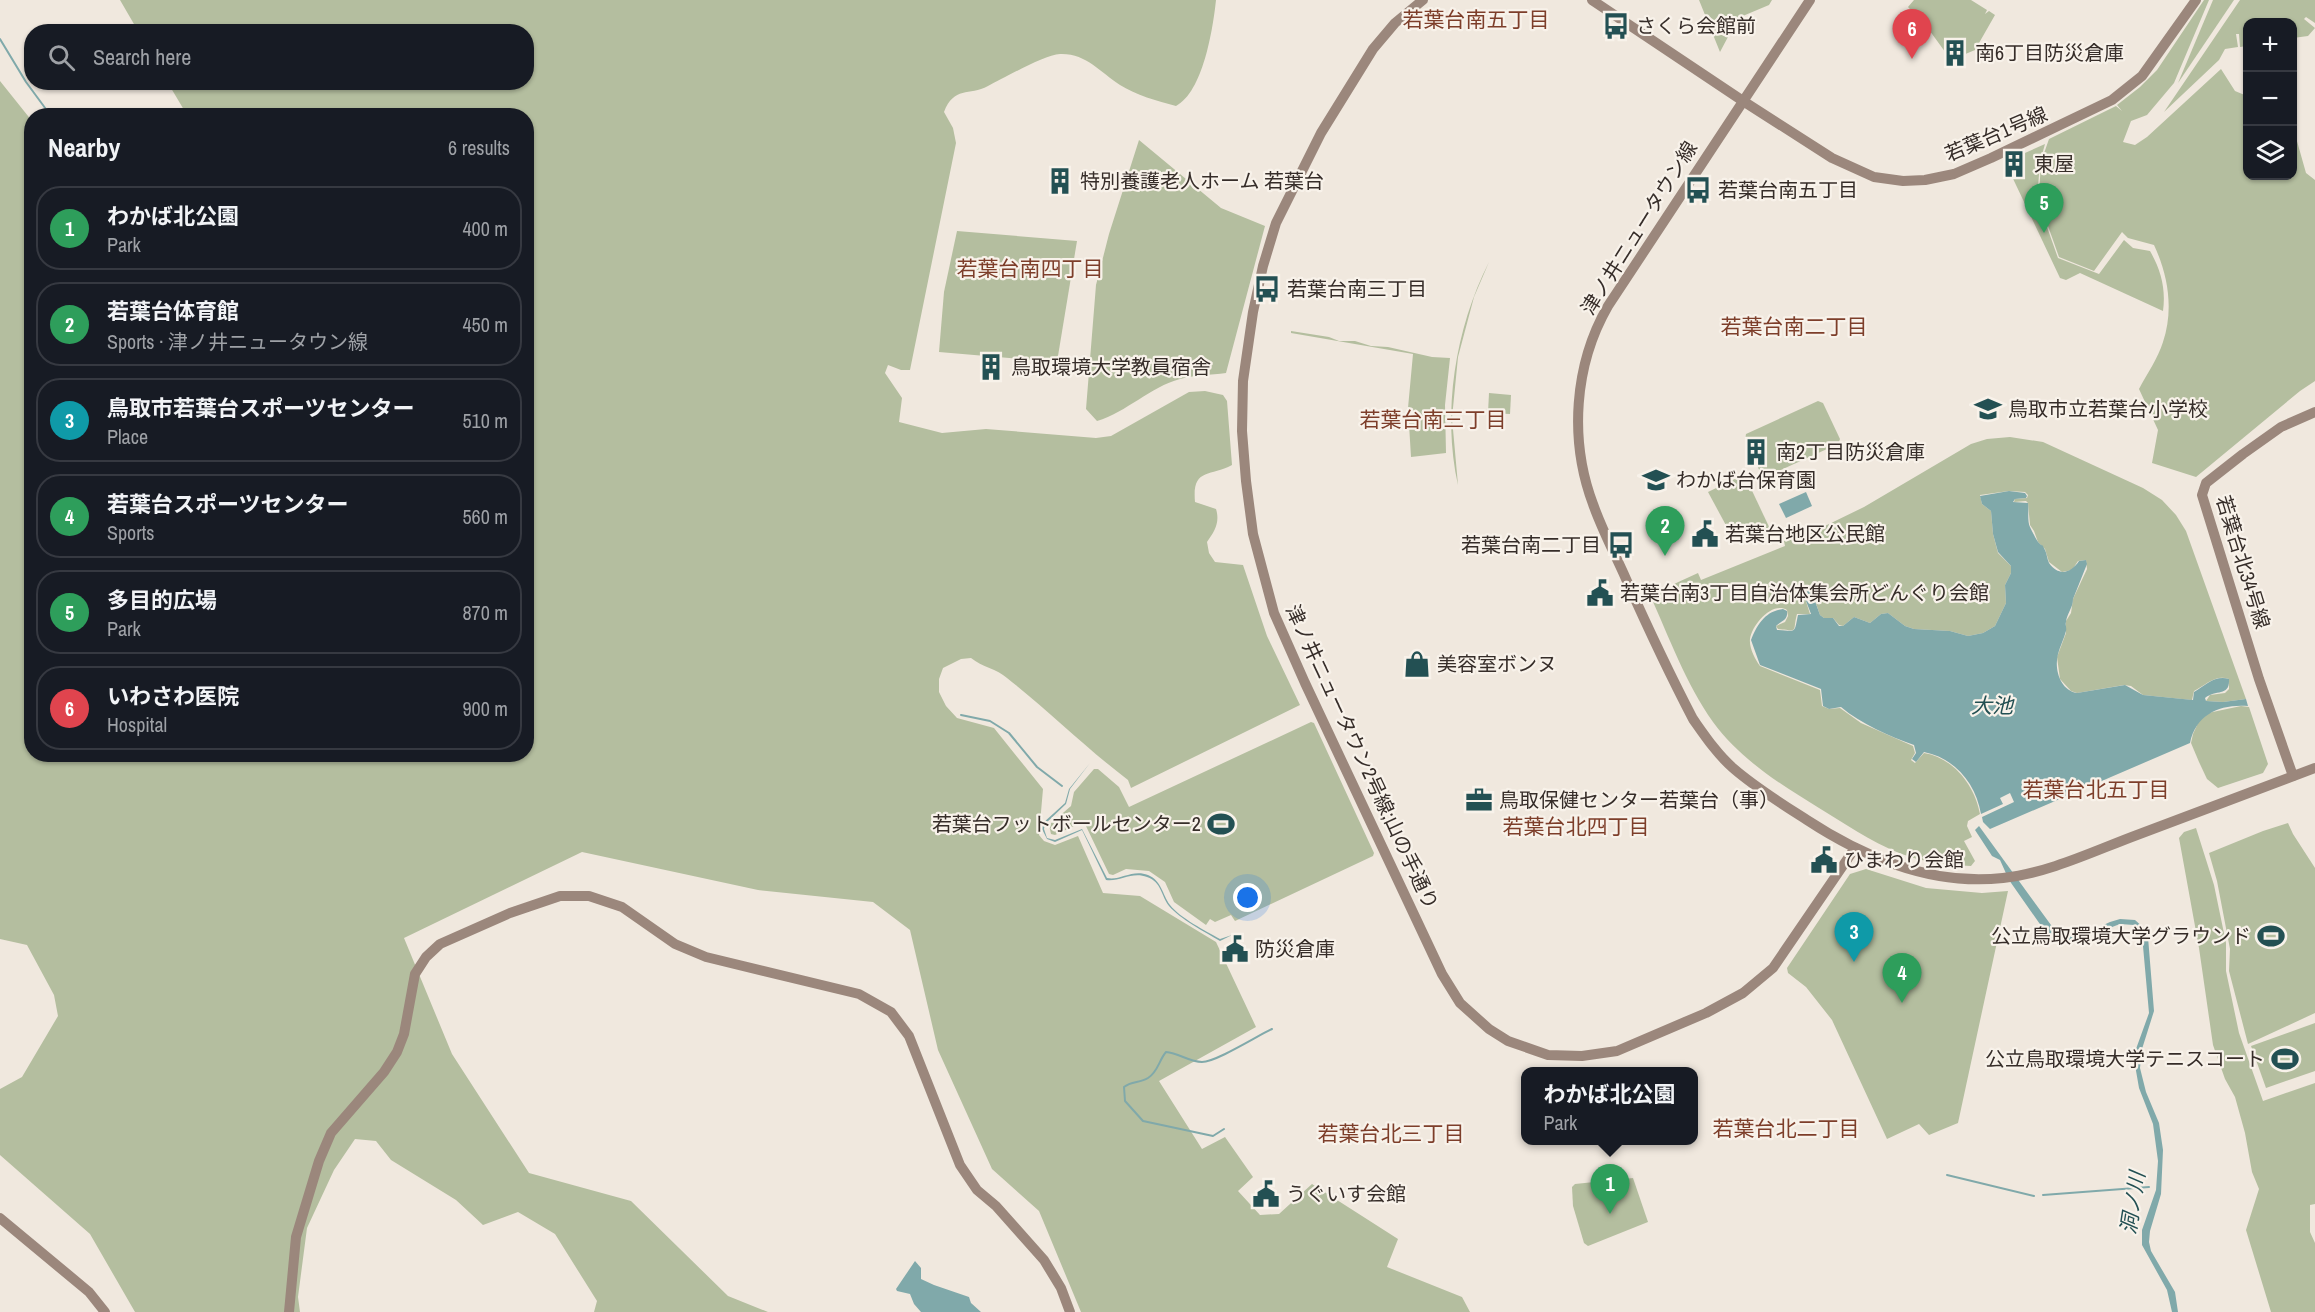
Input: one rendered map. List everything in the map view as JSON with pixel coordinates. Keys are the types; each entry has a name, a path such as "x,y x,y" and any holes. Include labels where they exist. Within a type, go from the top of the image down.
{"street":[{"name":"津ノ井ニュータウン2号線;山の手通り","path":"1423,0 1395,23 1373,49 1321,133 1276,223 1263,266 1253,312 1243,381 1242,431 1253,534 1274,613 1442,974 1460,1003 1489,1029 1508,1041 1548,1055 1582,1056 1617,1051 1687,1022 1743,993 1773,968 1855,849"},
{"path":"1592,0 1743,101"},
{"name":"津ノ井ニュータウン線","path":"1810,0 1602,316 1585,360 1578,409 1578,435 1581,461 1592,503 1693,719 1711,745 1753,785 1826,832 1855,849 1893,864 1936,876 1963,879 2005,878 2062,863 2315,768"},
{"name":"若葉台1号線","path":"1743,101 1822,152 1855,170 1874,177 1903,181 1939,178 1991,158 2112,100 2147,69 2196,0"},
{"name":"若葉台北34号線","path":"2293,776 2259,679 2202,495 2206,483 2243,454 2282,427 2315,412"},
{"path":"289,1312 296,1237 319,1161 331,1133 384,1072 397,1052 404,1034 415,974 426,957 440,944 510,913 560,896 589,896 622,907 675,944 706,957 859,994 891,1012 909,1036 960,1165 977,1190 996,1206 1044,1260 1058,1281 1070,1312"},
{"path":"0,1218 89,1292 105,1312"}],"green space":[{"path":"120,0 1216,0 1209,43 1200,74 1185,99 1176,106 1126,89 1085,60 1060,54 1034,62 981,89 952,98 944,112 953,128 956,143 910,370 901,370 888,365 885,373 902,398 899,422 942,433 986,429 1096,438 1111,436 1189,392 1205,391 1223,395 1227,401 1232,465 1199,479 1196,484 1195,502 1216,509 1216,526 1207,542 1209,553 1215,562 1243,565 1267,636 1300,705 1131,788 1128,780 1023,691 1003,675 971,658 961,659 943,668 939,679 939,692 946,706 957,718 994,728 1043,789 1039,835 1044,841 1055,845 1078,836 1103,893 1140,896 1216,942 1256,1027 1159,1081 1202,1149 1225,1137 1253,1177 1238,1191 1260,1215 1279,1214 1312,1184 1398,1239 1387,1267 1462,1297 1470,1312 1081,1312 1039,1211 992,1169 938,1050 910,930 873,902 758,890 582,852 404,938 452,1054 529,1173 631,1201 728,1296 768,1312 594,1312 597,1301 555,1234 518,1212 483,1225 456,1200 391,1160 376,1141 355,1139 334,1170 307,1228 298,1297 300,1312 135,1312 90,1234 0,1155 0,1089 22,1077 58,1016 54,995 27,945 0,939 0,81 24,111 24,762 534,762 534,108 183,108 172,90 534,90 534,24 134,24"},
{"path":"1699,0 1772,0 1769,5 1738,18 1720,52"},
{"path":"1914,0 1971,0 1987,10 1985,14 1989,11 1995,15 1975,50 1951,60 1927,27 1908,7"},
{"path":"2204,0 2209,0 2174,83 2147,115 2131,121 2123,142 2135,145 2147,137 2221,69 2235,91 2243,94 2243,180 2297,180 2297,141 2306,173 2315,180 2315,381 2196,477 2152,463 2158,430 2139,389 2163,342 2169,305 2163,268 2154,245 2128,238 2122,232 2094,271 2059,257 2048,226 2038,211 2041,162 2049,139 2116,106 2122,111 2117,105 2157,70"},
{"path":"2213,0 2234,0 2178,83"},
{"path":"2240,0 2315,0 2315,23 2306,17 2304,19 2315,28 2308,36 2297,37 2297,18 2243,18 2243,47 2240,47 2239,34 2236,34 2238,47 2225,49 2219,60 2164,112"},
{"path":"1139,140 1221,208 1265,226 1226,373 1191,377 1169,383 1118,412 1097,421 1086,409 1096,285 1109,234"},
{"path":"2045,144 2040,162 2036,212 2047,227 2058,258 2099,274 2124,240 2133,248 2150,251 2162,280 2163,311 2080,273 2066,280 2060,278 2007,166 2009,160"},
{"path":"957,231 1077,241 1057,362 939,352 944,292"},
{"path":"1474,297 1458,357 1452,418 1458,485 1451,429 1455,371 1460,343"},
{"path":"1291,331 1329,337 1339,341 1355,341 1371,346 1388,347 1432,357 1450,358 1445,405 1446,453 1411,457 1408,408 1413,354 1291,333"},
{"path":"1489,393 1511,395 1510,414 1488,413"},
{"path":"1818,401 1823,403 1840,439 1838,444 1763,478 1745,440 1746,434"},
{"path":"2010,437 2043,442 2143,488 2162,500 2176,515 2186,531 2246,699 2223,702 2206,701 2210,695 2225,693 2229,689 2229,679 2224,678 2215,679 2194,691 2192,700 2143,695 2131,686 2124,685 2077,693 2071,691 2060,679 2057,657 2066,633 2066,621 2071,613 2073,599 2087,569 2086,560 2078,561 2072,570 2062,572 2049,562 2045,549 2038,542 2030,525 2028,503 2026,501 2014,502 2015,499 2027,498 2028,495 2025,492 2009,491 1980,495 1982,504 1991,511 1993,534 1998,553 2011,566 2011,573 2005,585 2006,603 1995,626 1983,633 1968,636 1950,631 1914,629 1905,626 1888,613 1881,614 1870,623 1854,617 1843,626 1833,618 1824,618 1820,615 1811,589 1803,592 1810,614 1797,614 1794,629 1778,629 1776,626 1785,622 1788,616 1787,610 1775,609 1759,621 1750,639 1751,650 1760,666 1820,690 1822,706 1829,709 1840,708 1861,723 1913,746 1915,753 1911,760 1915,763 1924,753 1945,761 1954,767 1968,784 1980,814 1968,821 1967,826 1972,837 1964,841 1975,861 1971,866 1916,859 1878,843 1804,799 1736,748 1713,722 1694,692 1650,595 1698,573 1701,580 1785,546 1784,541 1827,525 1864,507 1971,444 1987,439"},
{"path":"1739,477 1747,480 1771,531 1735,542 1708,492"},
{"path":"2241,706 2249,707 2268,764 2263,773 2218,788 2207,779 2199,762 2191,743 2193,734 2199,721 2208,713"},
{"name":"若葉台フットボールセンター2","path":"1311,722 1314,723 1374,853 1373,856 1235,921 1231,915 1215,922 1210,919 1206,925 1174,902 1165,882 1149,871 1126,869 1113,875 1109,874 1085,824 1080,823 1055,835 1051,834 1049,825 1071,806 1074,792 1094,769 1098,769 1119,787 1129,807"},
{"name":"公立鳥取環境大学グラウンド","path":"2288,823 2315,868 2315,1013 2248,1044 2229,971 2230,949 2217,881 2209,853"},
{"path":"2196,828 2214,885 2226,943 2226,971 2239,1033 2263,1101 2315,1083 2315,1204 2310,1205 2310,1232 2315,1243 2315,1312 2271,1312 2246,1230 2259,1189 2252,1172 2235,1097 2225,1079 2213,1045 2199,948 2179,838 2184,832"},
{"path":"1866,869 1926,888 1982,893 2008,891 1958,1123 1929,1135 1919,1124 1887,1139 1832,1020 1806,987 1788,973 1787,968 1850,874"},
{"name":"公立鳥取環境大学テニスコート","path":"2315,1023 2315,1071 2266,1088 2251,1046"},
{"path":"1633,1178 1648,1222 1588,1246 1584,1243 1573,1206 1572,1187 1575,1184"}],"water":[{"name":"大池","path":"2009,491 2025,493 2027,496 2015,499 2013,502 2028,503 2030,527 2053,567 2065,572 2079,561 2086,560 2087,564 2073,599 2057,660 2058,672 2066,688 2077,693 2125,685 2143,695 2193,700 2194,692 2211,681 2224,678 2229,679 2229,685 2225,691 2209,695 2205,698 2206,701 2223,702 2246,699 2248,706 2219,709 2204,718 2198,725 2190,743 1990,829 1983,822 1982,817 2014,802 2010,793 2000,798 2003,804 1981,814 1969,783 1954,766 1935,755 1924,752 1916,762 1912,759 1916,753 1914,745 1876,729 1841,707 1829,709 1823,706 1821,689 1760,665 1751,640 1762,620 1777,610 1783,609 1787,611 1787,614 1786,619 1776,626 1777,630 1794,630 1798,615 1811,614 1803,593 1811,590 1820,615 1824,618 1833,618 1839,626 1843,626 1854,617 1870,623 1881,614 1888,613 1905,626 1914,629 1950,631 1968,636 1983,633 1995,626 2006,603 2005,585 2011,573 2011,566 1998,552 1993,534 1991,511 1982,504 1980,496"},
{"path":"1806,492 1812,506 1786,518 1779,504"},
{"path":"1090,763 1070,789 1066,804 1045,824 1047,838 1055,840 1082,829 1107,878 1137,873 1148,875 1159,884 1174,910 1220,939 1232,935 1220,941 1186,920 1169,906 1152,879 1136,875 1106,880 1082,830 1055,842 1047,839 1042,829 1043,823 1065,803 1069,789"},
{"path":"1979,826 2059,936 2063,936 2060,931 2063,929 2075,938 2120,919 2135,920 2145,929 2148,937 2154,1011 2142,1049 2140,1068 2146,1092 2159,1123 2163,1150 2161,1194 2149,1242 2151,1251 2175,1292 2178,1312 2172,1312 2167,1290 2142,1245 2142,1230 2156,1190 2158,1161 2153,1124 2139,1088 2135,1065 2136,1049 2149,1013 2142,935 2134,925 2120,924 2078,940 2051,940 2009,880 2000,860 1992,856 1975,830"},
{"path":"915,1261 921,1268 921,1279 969,1297 971,1303 981,1312 921,1312 914,1304 910,1294 896,1289"}],"waterway":[{"path":"0,39 24,79"},
{"path":"32,90 45,108"},
{"path":"961,715 990,721 1009,733 1037,767 1062,786"},
{"path":"1224,1129 1213,1136 1143,1121 1125,1101 1124,1087 1145,1080 1156,1069 1166,1052 1197,1062 1208,1061 1272,1029"},
{"path":"1947,1175 2034,1196"},
{"name":"洞ノ川","path":"2043,1195 2149,1187"}],"place":[{"name":"さくら会館前","path":"1616,26"},
{"name":"南6丁目防災倉庫","path":"1955,53"},
{"name":"いわさわ医院","path":"1912,59"},
{"name":"東屋","path":"2014,164"},
{"name":"特別養護老人ホーム 若葉台","path":"1060,181"},
{"name":"若葉台南五丁目","path":"1698,190"},
{"name":"多目的広場","path":"2044,233"},
{"name":"若葉台南三丁目","path":"1267,289"},
{"name":"鳥取環境大学教員宿舎","path":"991,367"},
{"name":"鳥取市立若葉台小学校","path":"1988,409"},
{"name":"南2丁目防災倉庫","path":"1756,452"},
{"name":"わかば台保育園","path":"1656,480"},
{"name":"若葉台地区公民館","path":"1705,534"},
{"name":"若葉台南二丁目","path":"1621,545"},
{"name":"若葉台体育館","path":"1665,556"},
{"name":"若葉台南3丁目自治体集会所どんぐり会館","path":"1600,593"},
{"name":"美容室ボンヌ","path":"1417,664"},
{"name":"鳥取保健センター若葉台（事）","path":"1479,800"},
{"name":"若葉台フットボールセンター2","path":"1221,824"},
{"name":"ひまわり会館","path":"1824,860"},
{"name":"公立鳥取環境大学グラウンド","path":"2271,936"},
{"name":"防災倉庫","path":"1235,949"},
{"name":"鳥取市若葉台スポーツセンター","path":"1854,962"},
{"name":"若葉台スポーツセンター","path":"1902,1003"},
{"name":"公立鳥取環境大学テニスコート","path":"2285,1059"},
{"name":"うぐいす会館","path":"1266,1194"},
{"name":"わかば北公園","path":"1610,1214"}],"district":[{"name":"若葉台南五丁目","path":"1476,20"},
{"name":"若葉台南四丁目","path":"1030,269"},
{"name":"若葉台南二丁目","path":"1794,327"},
{"name":"若葉台南三丁目","path":"1433,420"},
{"name":"若葉台北五丁目","path":"2096,790"},
{"name":"若葉台北四丁目","path":"1576,827"},
{"name":"若葉台北二丁目","path":"1786,1129"},
{"name":"若葉台北三丁目","path":"1391,1134"}]}
